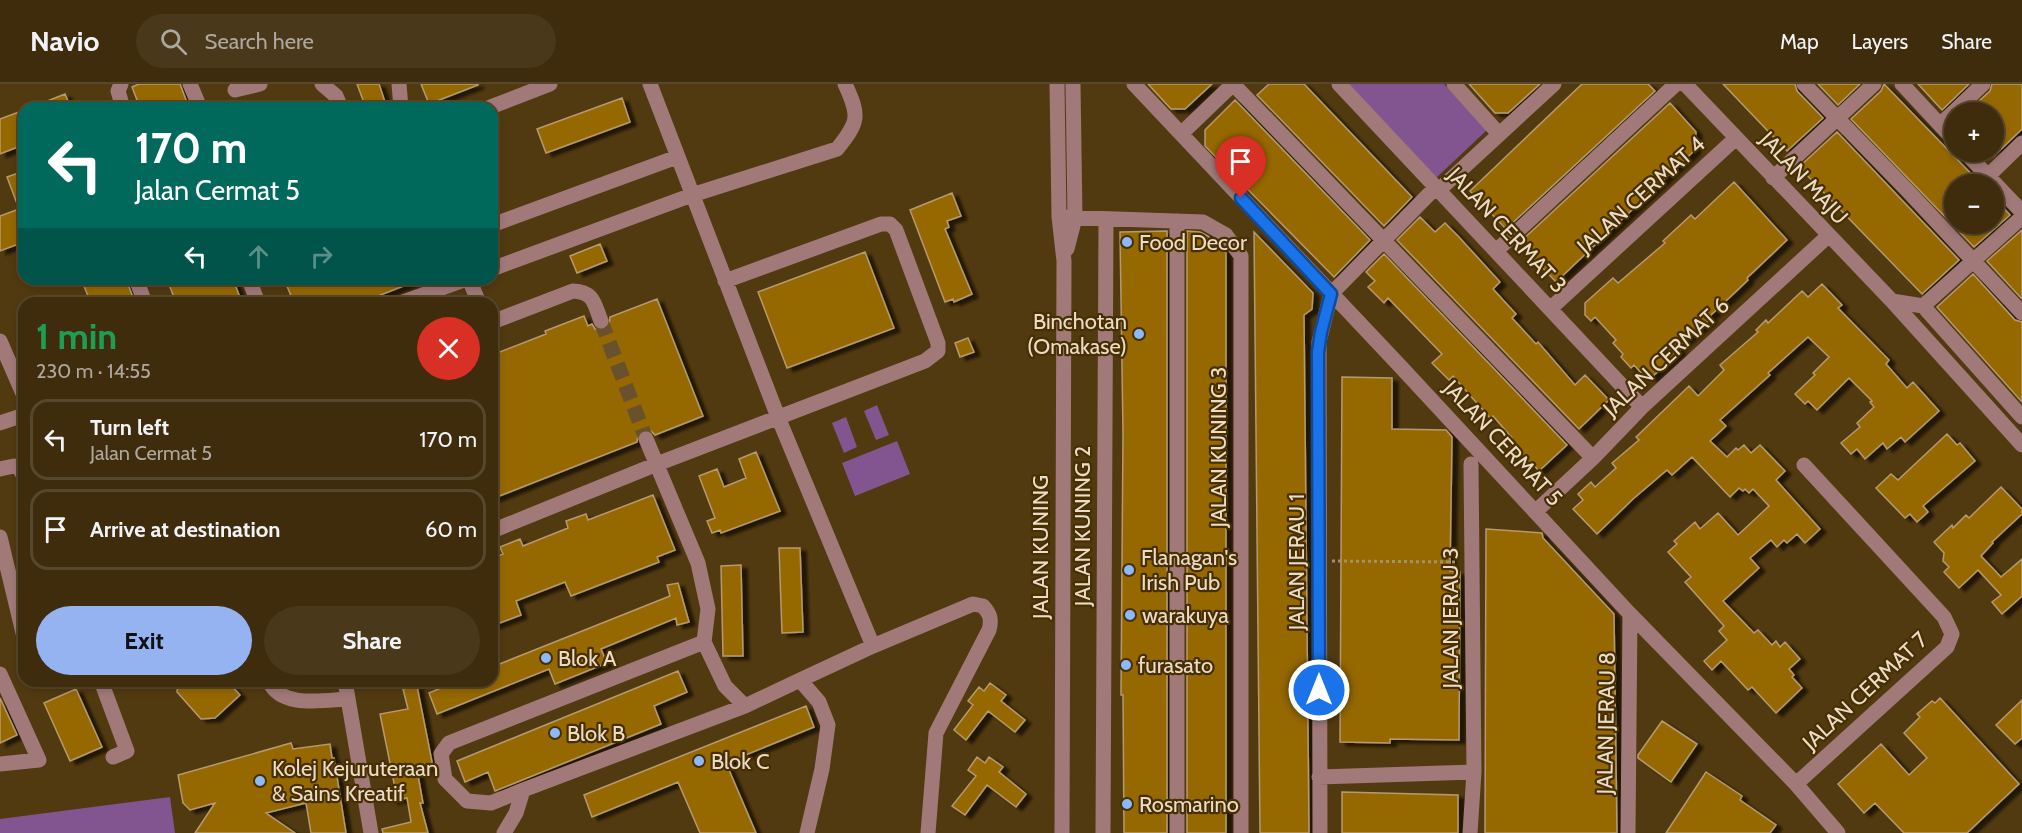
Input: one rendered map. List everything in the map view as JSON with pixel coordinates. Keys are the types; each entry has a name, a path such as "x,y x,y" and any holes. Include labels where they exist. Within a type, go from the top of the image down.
{"street":[{"path":"121,84 118,91 121,102"},
{"path":"190,84 198,102"},
{"path":"235,90 260,84"},
{"path":"322,84 336,96 338,102"},
{"path":"399,84 400,102"},
{"path":"498,104 550,84"},
{"path":"650,84 778,417 873,646"},
{"path":"498,267 692,195 837,149 853,129 856,106 845,84"},
{"name":"JALAN KUNING","path":"1057,84 1067,218"},
{"name":"JALAN KUNING","path":"1062,833 1064,261 1073,84"},
{"name":"JALAN CERMAT 5","path":"1134,84 1630,614 1796,784 1838,833"},
{"path":"1181,134 1233,84 1593,458"},
{"name":"JALAN CERMAT 3","path":"1339,84 1642,407"},
{"path":"1454,84 1499,134"},
{"path":"1331,294 1437,189 1554,84"},
{"path":"1496,251 1676,84"},
{"name":"JALAN MAJU","path":"1685,84 1892,301 2022,445"},
{"path":"1804,84 2022,313"},
{"path":"1773,178 1874,84"},
{"path":"1902,84 1944,128"},
{"path":"1941,125 1983,84"},
{"name":"JALAN CERMAT 4","path":"1550,309 1736,138"},
{"path":"1990,174 2022,143"},
{"path":"498,223 677,157"},
{"path":"1975,162 1986,174"},
{"path":"2004,193 2022,212"},
{"path":"1923,306 2022,217"},
{"name":"JALAN KUNING 3","path":"1067,218 1203,222 1226,236 1241,256 1240,833"},
{"name":"JALAN KUNING 2","path":"1103,833 1106,219"},
{"path":"1177,221 1177,833"},
{"path":"498,529 657,464 925,361 935,355 938,347 896,230 890,224 881,224 725,280"},
{"name":"JALAN CERMAT 6","path":"1535,512 1593,458 1642,407 1828,236"},
{"path":"412,297 437,285"},
{"path":"498,320 573,291 584,291 592,298 601,321"},
{"name":"JALAN JERAU 1","path":"1320,833 1319,342 1331,294"},
{"path":"1892,301 1923,306 2022,417"},
{"path":"0,341 18,382"},
{"path":"0,423 18,417"},
{"path":"646,438 698,564 708,609 704,642 725,686 745,706"},
{"name":"JALAN JERAU 3","path":"1470,833 1474,772 1472,464"},
{"name":"JALAN CERMAT 7","path":"1796,784 1947,647 1952,634 1944,617 1804,465"},
{"path":"0,469 14,466 18,468"},
{"path":"0,537 18,613"},
{"path":"704,642 449,743 441,754 445,779 467,801 491,802 745,706 873,646 973,604 983,606 990,614 992,621 989,630 936,733 928,833"},
{"name":"JALAN JERAU 8","path":"1628,833 1630,614"},
{"path":"0,674 39,760 0,764"},
{"path":"800,680 819,702 828,725 822,770 807,833"},
{"path":"103,687 127,751 113,758"},
{"path":"272,687 299,701 348,699"},
{"path":"346,687 371,833"},
{"path":"1319,777 1474,772"},
{"path":"504,833 516,813 523,790"}],"path":[{"path":"1319,560 1472,562"}],"shaded area":[{"path":"1348,84 1444,84 1487,130 1436,178"},
{"path":"877,405 889,435 876,440 864,411"},
{"path":"846,417 857,447 844,453 832,423"},
{"path":"897,441 910,474 855,496 842,463"},
{"path":"170,797 175,833 0,833 0,819"}],"building":[{"path":"139,84 180,84 187,102 138,102 132,87"},
{"path":"357,84 379,84 385,102 364,102"},
{"path":"421,84 478,84 434,102 428,102"},
{"path":"1148,84 1212,84 1185,109 1171,109"},
{"path":"1269,84 1304,84 1412,197 1384,226 1257,95"},
{"path":"1469,84 1540,84 1508,113 1495,113"},
{"path":"1582,84 1648,84 1655,91 1506,229 1470,191"},
{"path":"1723,84 1795,84 1797,91 1823,118 1787,151"},
{"path":"1818,84 1860,84 1838,105"},
{"path":"1884,84 1944,146 1944,162 1960,162 1971,174 1944,174 1944,216 1851,119 1881,91"},
{"path":"1918,84 1969,84 1950,102 1944,102 1942,110"},
{"path":"1992,84 2022,84 2022,129 2004,146 2004,102 1978,102 1990,91"},
{"path":"65,94 68,102 45,102"},
{"path":"622,98 630,122 546,153 537,129"},
{"path":"1235,100 1370,240 1334,277 1205,146 1205,130"},
{"path":"1670,103 1696,132 1694,151 1556,282 1519,243"},
{"path":"18,112 18,147 0,154 0,119"},
{"path":"1837,132 1959,260 1922,294 1799,167"},
{"path":"18,173 18,206 7,177"},
{"path":"1734,182 1787,240 1709,317 1711,319 1677,348 1680,351 1651,378 1646,372 1643,375 1634,365 1631,368 1621,357 1623,354 1613,343 1616,340 1595,317 1591,321 1585,315 1585,303 1613,278 1618,283 1665,243 1663,241 1691,215 1695,219"},
{"path":"952,193 961,216 947,221 949,227 945,229 972,294 954,302 953,299 945,302 910,210"},
{"path":"18,209 18,244 0,251 0,216"},
{"path":"2004,209 2010,215 2004,220"},
{"path":"1420,217 1435,232 1445,223 1500,282 1493,289 1516,314 1512,318 1536,344 1538,342 1575,385 1585,375 1609,400 1579,429 1397,240"},
{"path":"2022,230 2022,299 1987,261"},
{"path":"1167,231 1167,833 1124,833 1123,695 1121,695 1123,433 1120,232"},
{"path":"1187,231 1200,232 1208,236 1226,253 1226,833 1187,833"},
{"path":"1254,232 1313,293 1312,309 1304,315 1309,833 1260,833"},
{"path":"1962,234 1989,234 1974,247"},
{"path":"600,244 607,261 577,273 570,256"},
{"path":"865,252 894,328 787,368 758,292"},
{"path":"1384,254 1567,445 1539,471 1531,462 1526,467 1505,444 1512,438 1493,416 1490,418 1453,376 1449,380 1432,363 1442,354 1388,298 1384,303 1368,287 1375,281 1366,272"},
{"path":"1973,274 2015,320 2022,322 2022,402 1937,307"},
{"path":"1822,284 1842,305 1838,308 1889,360 1886,364 1907,388 1913,382 1939,411 1905,442 1901,437 1887,449 1883,443 1865,459 1857,449 1851,454 1841,443 1860,427 1857,423 1874,407 1870,402 1872,401 1849,378 1817,410 1808,401 1805,404 1795,394 1815,375 1813,373 1829,357 1808,337 1720,420 1726,426 1710,441 1727,457 1736,448 1738,450 1744,445 1751,453 1760,445 1785,471 1776,480 1820,529 1805,543 1797,534 1787,543 1784,540 1777,547 1771,540 1750,558 1759,568 1723,601 1754,633 1758,630 1772,645 1776,641 1780,647 1785,642 1800,659 1789,669 1794,675 1792,677 1802,688 1776,713 1752,687 1748,690 1721,661 1712,670 1704,661 1727,640 1719,631 1724,626 1685,582 1691,577 1668,552 1677,544 1674,541 1695,522 1700,529 1718,513 1738,535 1769,506 1753,489 1749,493 1739,488 1730,497 1692,457 1672,475 1667,470 1597,534 1573,509 1583,500 1578,494 1591,482 1595,487 1616,468 1612,463 1639,440 1636,437 1689,386 1698,396 1724,370 1720,365 1758,332 1756,330 1766,320 1768,323 1802,291 1808,297"},
{"path":"84,285 128,285 133,297 88,297"},
{"path":"169,285 235,285 240,297 174,297"},
{"path":"286,285 406,285 375,297 292,297"},
{"path":"657,299 703,416 655,435 651,431 643,430 638,434 637,442 498,497 498,353 584,316 588,326 592,324 595,329 604,330 609,327 610,317"},
{"path":"968,338 974,352 960,357 955,343"},
{"path":"1342,377 1392,378 1392,429 1446,430 1452,437 1450,571 1460,572 1459,740 1390,739 1390,743 1340,742"},
{"path":"1947,434 1957,445 1960,443 1975,461 1923,506 1928,512 1917,522 1910,514 1905,518 1876,488 1891,474 1898,480"},
{"path":"756,452 780,511 721,533 720,530 712,533 707,521 715,518 699,476 717,469 724,487 746,478 739,459"},
{"path":"2001,487 2022,509 2022,514 1992,542 1981,556 2001,577 2022,559 2022,596 2002,614 1992,602 2001,595 1978,570 1959,588 1944,572 1949,567 1943,561 1944,553 1934,542 1966,515 1969,518"},
{"path":"653,495 675,550 657,557 659,562 571,596 565,582 516,601 521,615 498,624 498,556 503,554 500,547 520,539 523,546 568,528 566,521 586,514 588,520"},
{"path":"1486,529 1542,533 1543,538 1614,614 1617,833 1485,833"},
{"path":"779,548 800,548 803,632 782,633"},
{"path":"741,565 743,656 723,656 721,566"},
{"name":"Blok A","path":"678,583 689,622 677,625 676,618 601,649 607,663 555,684 549,669 437,714 429,693 444,687 498,687 498,665 670,596 667,585"},
{"name":"Blok B","path":"678,671 687,692 654,706 661,724 495,791 488,772 465,782 457,761"},
{"path":"990,683 1006,695 1001,701 1025,720 1015,732 988,711 966,740 954,730 973,705 968,701 979,687 984,691"},
{"path":"177,687 233,687 240,695 215,718 201,719 177,692"},
{"path":"417,687 433,767 417,770 423,803 420,803 428,833 383,833 382,829 411,822 407,798 392,801 389,789 395,788 380,714 408,709 403,689"},
{"path":"76,689 102,747 70,761 44,703"},
{"path":"0,698 17,735 0,743"},
{"path":"1940,698 2019,784 1967,833 1904,833 1875,803 1864,813 1838,784 1881,744 1909,775 1927,758 1904,733 1920,717 1917,714 1932,701 1935,703"},
{"path":"2022,700 2022,738 2015,744 1996,725"},
{"name":"Blok C","path":"806,706 814,727 726,763 756,833 700,833 678,782 592,817 584,795"},
{"path":"1662,721 1697,744 1671,782 1638,758"},
{"name":"Kolej Kejuruteraan & Sains Kreatif","path":"291,743 293,749 330,744 346,833 311,833 306,803 266,813 295,833 195,833 215,803 190,810 183,803 178,775"},
{"path":"977,757 985,763 989,757 1003,767 999,772 1026,794 1016,807 987,785 965,815 952,806 976,776 968,770"},
{"path":"1706,772 1742,796 1740,800 1776,825 1770,833 1666,833"},
{"path":"1342,792 1458,795 1458,833 1342,833"}],"tunnel":[{"path":"601,321 646,439"}],"place":[{"name":"Food Decor","path":"1127,242"},
{"name":"Binchotan (Omakase)","path":"1139,334"},
{"name":"Flanagan's Irish Pub","path":"1129,570"},
{"name":"warakuya","path":"1130,615"},
{"name":"Blok A","path":"546,658"},
{"name":"furasato","path":"1126,665"},
{"name":"Blok B","path":"555,733"},
{"name":"Blok C","path":"699,761"},
{"name":"Kolej Kejuruteraan & Sains Kreatif","path":"260,781"},
{"name":"Rosmarino","path":"1127,804"}],"route":[{"path":"1241,198 1331,294 1318,352 1319,690"}]}
